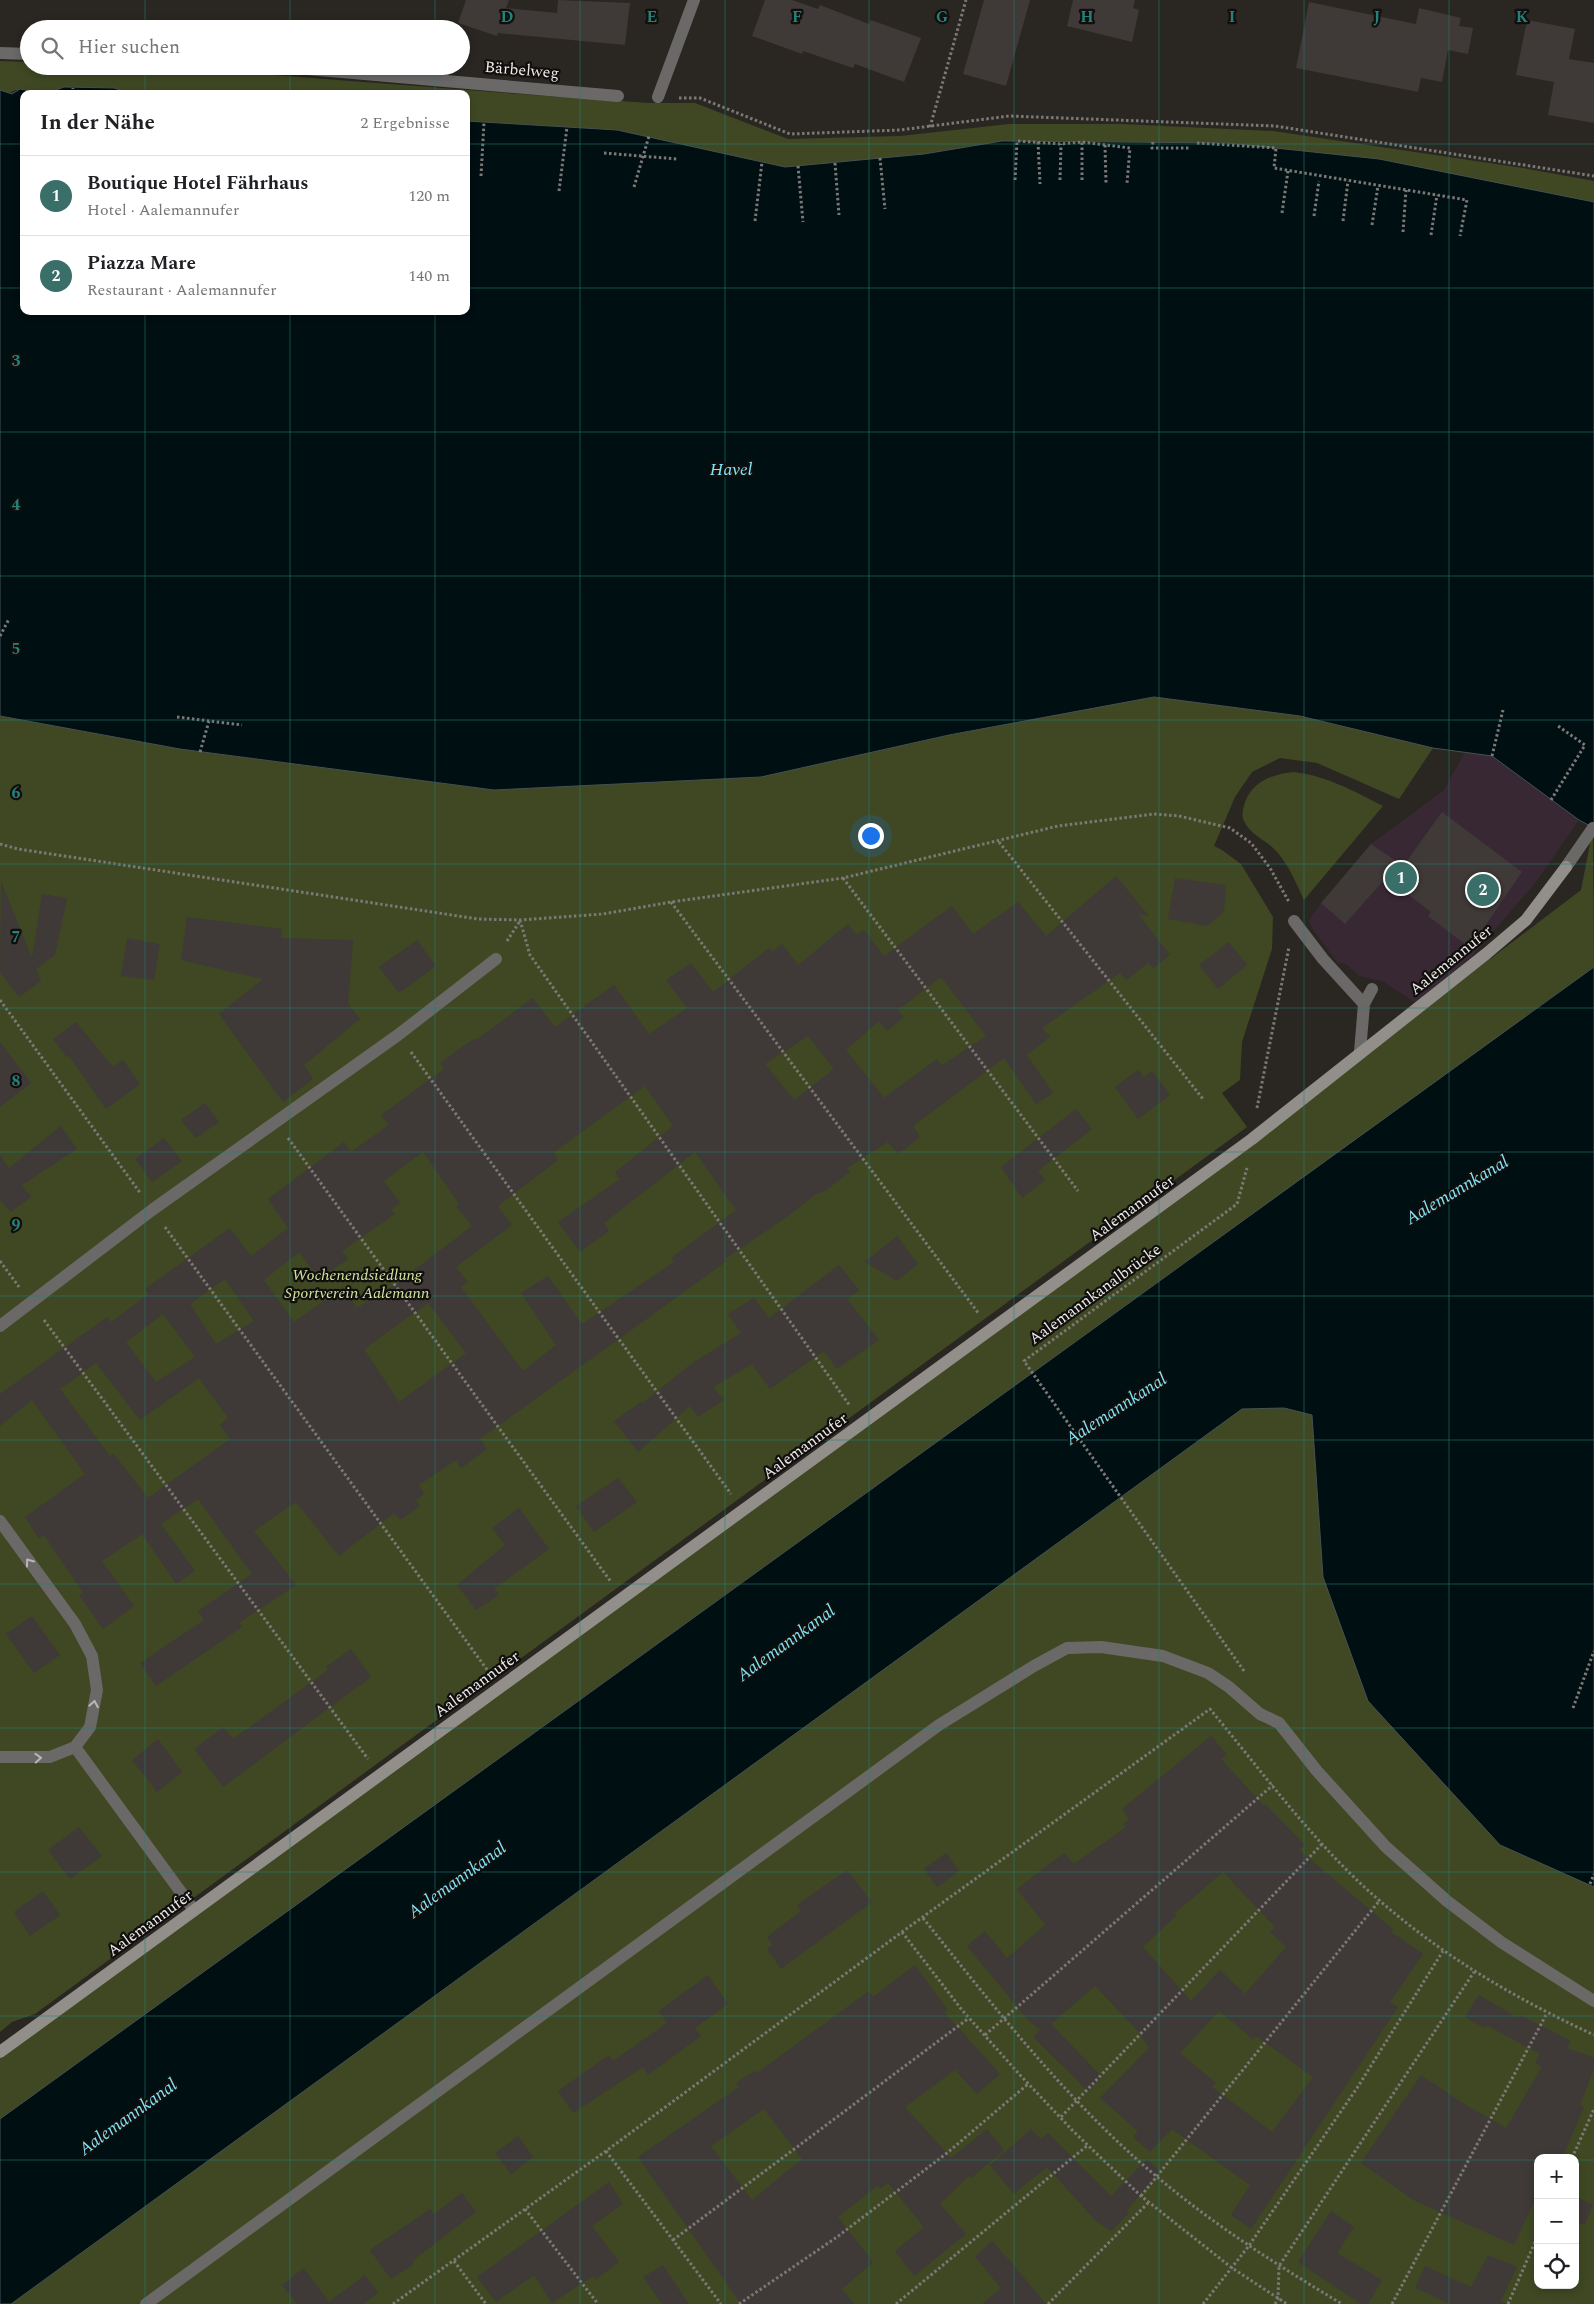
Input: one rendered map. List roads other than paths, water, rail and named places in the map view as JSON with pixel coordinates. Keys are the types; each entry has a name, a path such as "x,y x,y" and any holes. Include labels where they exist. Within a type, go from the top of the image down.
{"street":[{"path":"658,97 694,0"},
{"path":"0,53 20,54"},
{"name":"Bärbelweg","path":"376,75 618,96"},
{"name":"Aalemannufer","path":"0,2052 1252,1139 1486,954 1526,920 1566,868 1593,828"},
{"path":"1294,920 1323,959 1364,1004"},
{"path":"0,1326 152,1210 398,1035 496,959"},
{"path":"1360,1052 1364,1004 1372,989"},
{"path":"0,1521 75,1624 92,1656 96,1690 90,1727 74,1748 50,1757 0,1757"},
{"path":"146,2304 939,1725 1034,1666 1067,1648 1101,1647 1163,1656 1208,1673 1229,1687 1260,1714 1280,1723 1317,1771 1386,1847 1446,1901 1501,1942 1594,2001"},
{"path":"74,1748 194,1910"}],"water":[{"path":"64,87 114,88 120,90 56,90"},
{"name":"Havel","path":"20,89 26,90 20,90 20,315 470,315 470,121 617,130 785,167 924,154 1002,141 1228,143 1379,159 1594,202 1594,828 1579,820 1492,756 1433,748 1300,716 1154,697 949,735 761,777 494,790 180,749 0,716 0,90 12,94"},
{"name":"Aalemannkanal","path":"1594,967 1594,1887 1500,1845 1368,1701 1323,1577 1312,1415 1284,1408 1242,1409 11,2304 0,2304 0,2119"}],"place":[{"name":"Boutique Hotel Fährhaus","path":"1401,878"},
{"name":"Piazza Mare","path":"1483,890"}],"park label":[{"name":"Wochenendsiedlung Sportverein Aalemann","path":"357,1284"}]}
